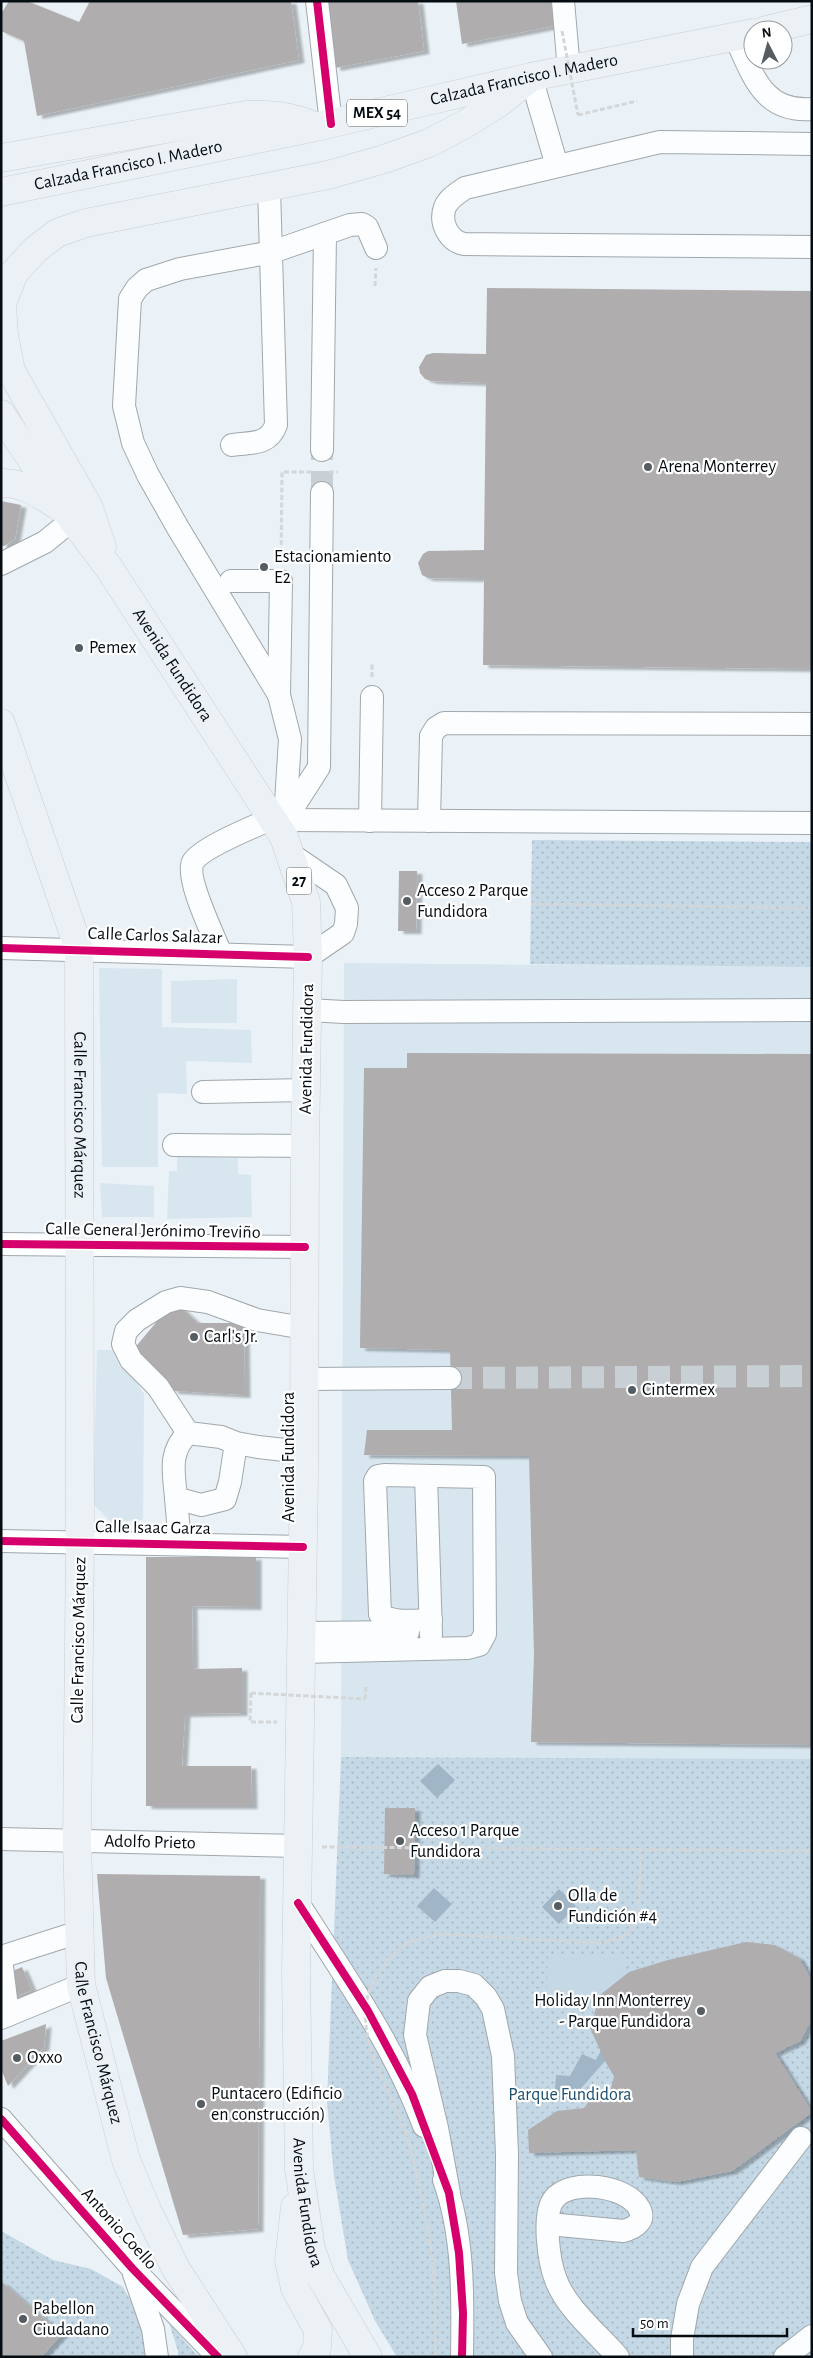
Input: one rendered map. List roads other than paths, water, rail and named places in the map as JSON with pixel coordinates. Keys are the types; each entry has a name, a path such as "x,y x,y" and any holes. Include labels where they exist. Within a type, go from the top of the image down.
{"main road":[{"path":"793,24 812,19"},
{"name":"Calzada Francisco I. Madero","path":"1,192 324,125 531,77 743,35"},
{"path":"109,568 89,508 11,370 4,335 2,304 14,273 35,250 57,233 86,223 328,175 429,143 499,103 531,77"},
{"path":"1,158 246,115 271,114 293,117 324,125"},
{"name":"Avenida Fundidora","path":"1,414 69,516 109,568 282,832 306,902 308,957 305,1146 304,1547 296,1973 298,2168 311,2248 321,2277 368,2357"},
{"path":"1,483 20,486 36,492 69,516"},
{"name":"Calle Francisco Márquez","path":"1,723 79,949 80,1542 77,1840 81,1985 126,2160 147,2210 176,2269 233,2357"},
{"path":"298,2168 289,2262 296,2288 318,2330 317,2348 312,2357"}],"street":[{"path":"317,1 324,125"},
{"path":"563,1 569,70"},
{"path":"755,70 761,90 779,105 812,110"},
{"path":"531,77 557,166"},
{"path":"812,144 660,142 465,188 453,197 445,208 445,226 449,236 456,242 464,244 812,247"},
{"path":"232,445 266,440 273,435 276,425 269,187"},
{"path":"279,695 148,475 133,442 124,406 130,299 137,288 146,280 180,270 272,252 350,225 362,224 367,227 376,248"},
{"path":"322,450 325,234"},
{"path":"282,832 319,767 322,493"},
{"path":"1,564 46,542 69,516"},
{"path":"231,581 281,581 279,695 290,739 282,832"},
{"path":"370,821 372,697"},
{"path":"429,821 430,736 436,728 444,723 812,724"},
{"path":"221,954 192,875 193,862 203,851 282,832 370,821 812,823"},
{"path":"282,832 336,885 347,908 346,924 343,933 308,957"},
{"name":"Calle Carlos Salazar","path":"1,948 308,957"},
{"path":"307,1010 812,1010"},
{"path":"203,1092 306,1090"},
{"path":"174,1144 305,1146"},
{"name":"Calle General Jerónimo Treviño","path":"1,1244 305,1248"},
{"path":"303,1452 236,1443 221,1437 188,1433 158,1387 131,1360 123,1344 126,1331 137,1320 166,1302 180,1298 208,1302 257,1320 304,1328"},
{"path":"304,1379 450,1378"},
{"path":"180,1544 173,1458 178,1443 188,1433"},
{"path":"176,1498 201,1505 225,1499 230,1482 236,1443"},
{"path":"378,1476 484,1477 485,1634 479,1645 468,1648 431,1633 386,1619 380,1614 378,1606 376,1481 378,1476"},
{"path":"426,1476 431,1633"},
{"name":"Calle Isaac Garza","path":"1,1541 304,1547"},
{"path":"302,1642 431,1633"},
{"name":"Adolfo Prieto","path":"1,1839 299,1846"},
{"path":"298,1903 368,2011 412,2094 449,2193"},
{"path":"79,1932 1,1957 5,2016 81,1985"},
{"path":"462,2357 463,2313 459,2253 437,2128 415,2034 419,2001 430,1987 445,1981 459,1981 474,1985 486,1997 493,2009 503,2056 507,2154 506,2273 510,2301 517,2323 541,2357"},
{"name":"Antonio Coello","path":"1,2119 132,2268 218,2357"},
{"path":"682,2357 682,2339 688,2304 702,2267 800,2138"},
{"path":"549,2224 548,2242 551,2262 556,2281 562,2293 618,2357"},
{"path":"132,2268 153,2329 157,2357"},
{"path":"785,2357 812,2336"}],"tunnel":[{"path":"322,450 322,493"},
{"path":"450,1378 812,1376"}],"place":[{"name":"Arena Monterrey","path":"648,467"},
{"name":"Estacionamiento E2","path":"264,567"},
{"name":"Pemex","path":"79,648"},
{"name":"Acceso 2 Parque Fundidora","path":"407,901"},
{"name":"Carl's Jr.","path":"194,1337"},
{"name":"Cintermex","path":"632,1390"},
{"name":"Acceso 1 Parque Fundidora","path":"400,1841"},
{"name":"Olla de Fundición #4","path":"558,1906"},
{"name":"Holiday Inn Monterrey - Parque Fundidora","path":"701,2011"},
{"name":"Oxxo","path":"17,2058"},
{"name":"Puntacero (Edificio en construcción)","path":"201,2104"},
{"name":"Pabellon Ciudadano","path":"23,2319"}],"park label":[{"name":"Parque Fundidora","path":"570,2095"}]}
